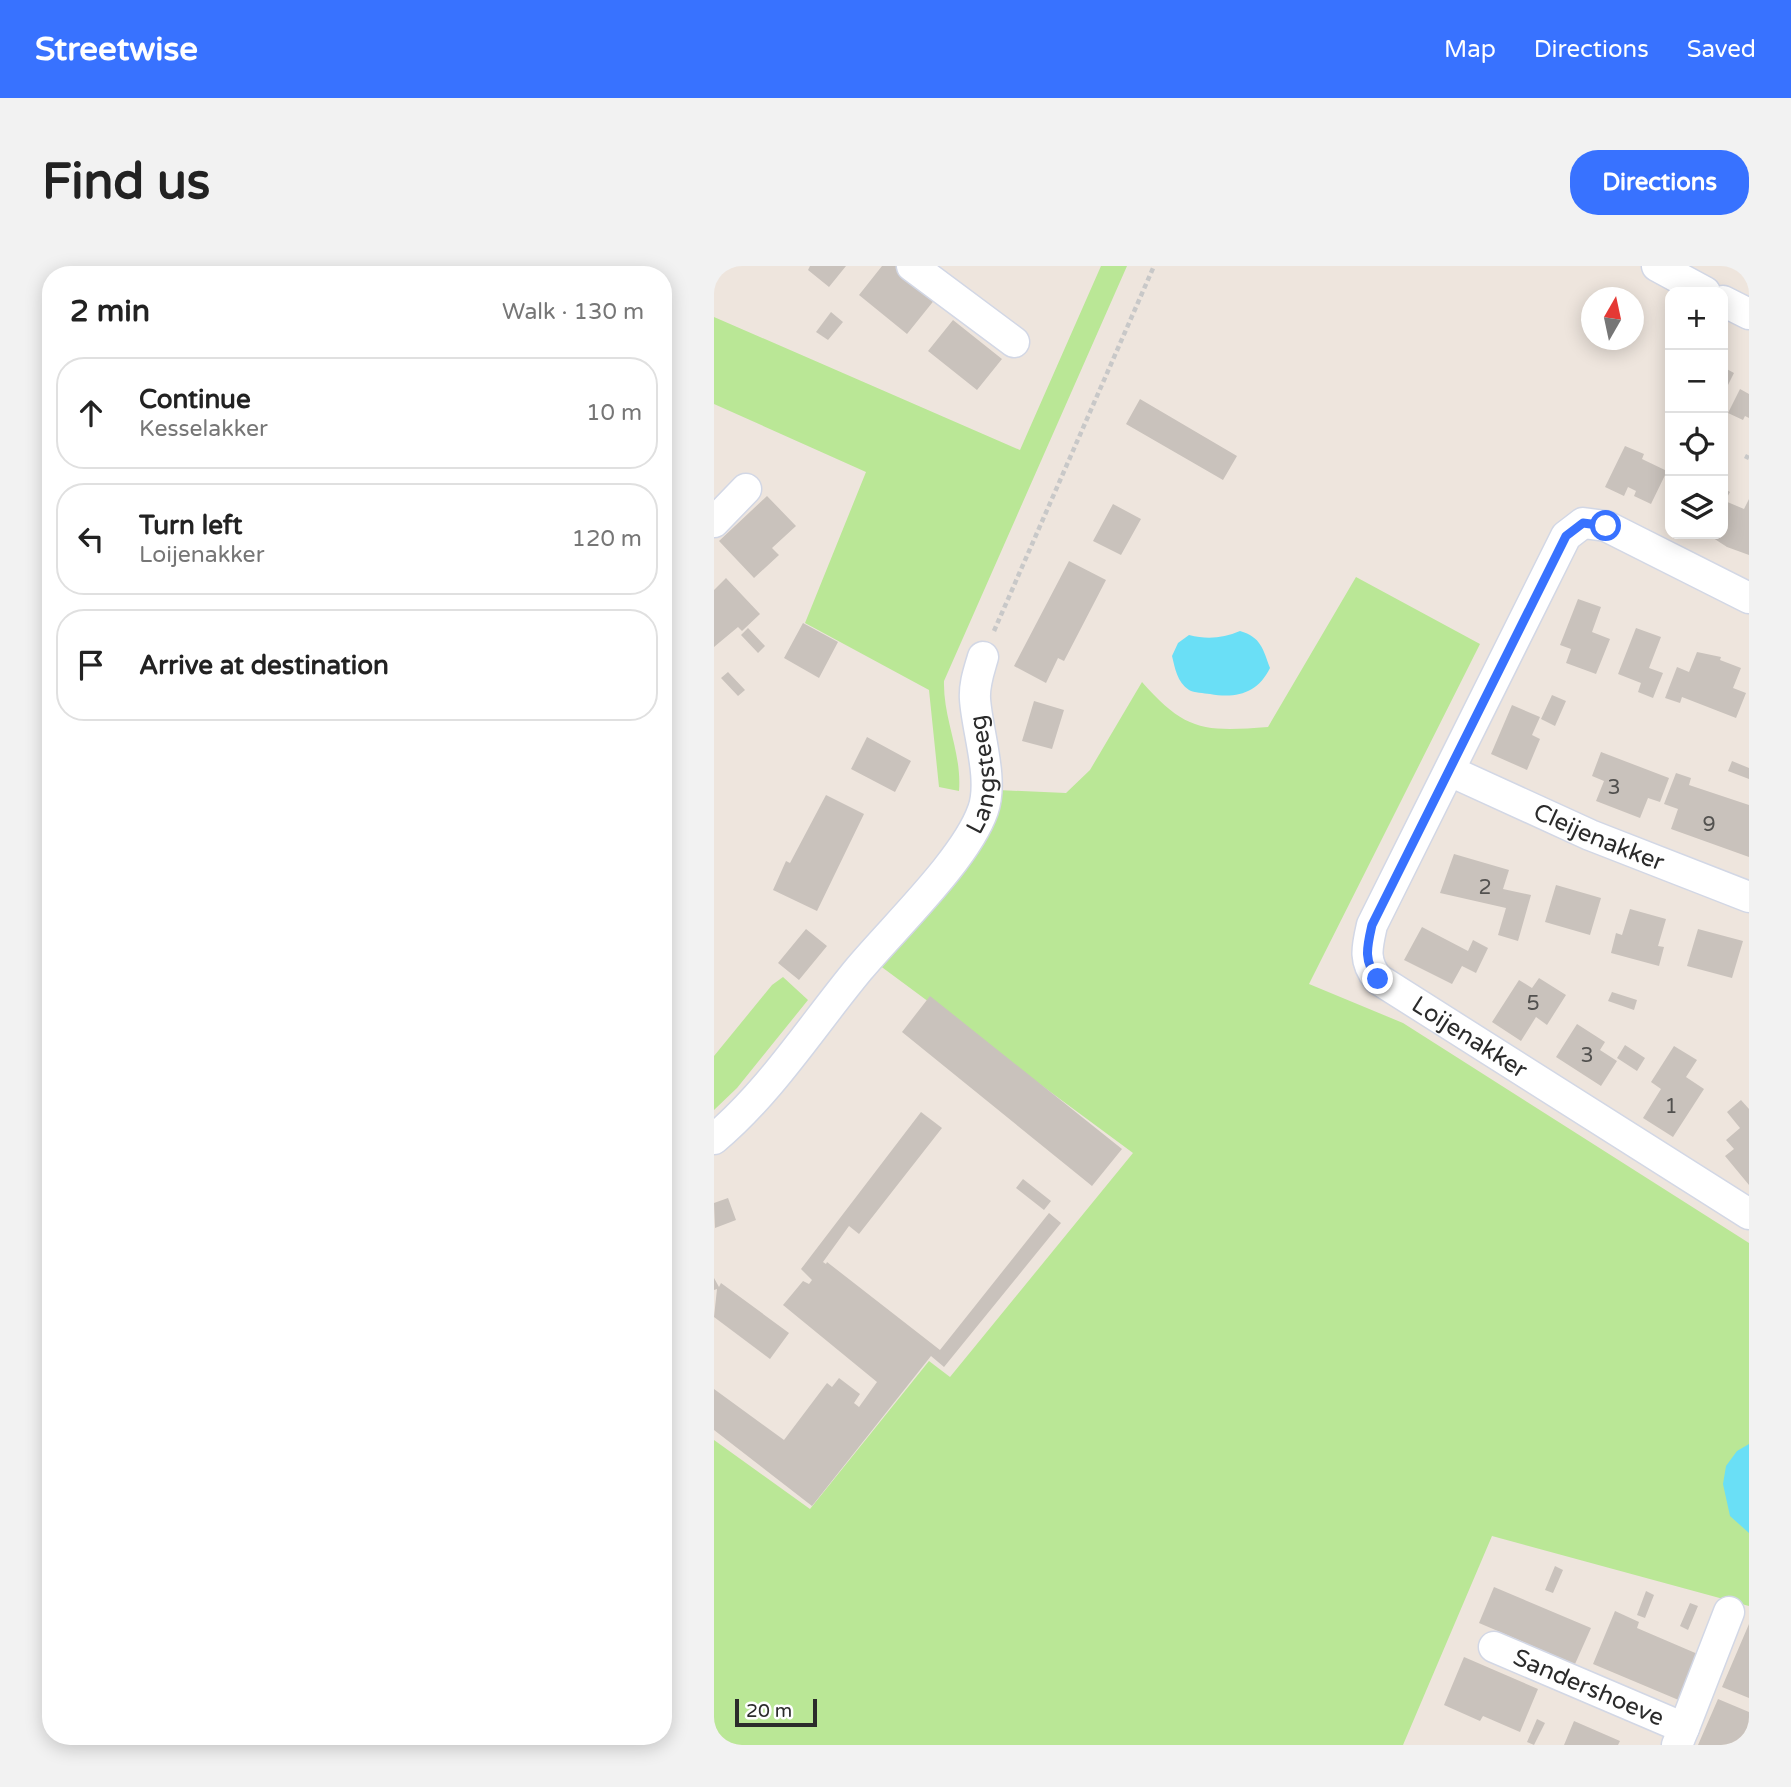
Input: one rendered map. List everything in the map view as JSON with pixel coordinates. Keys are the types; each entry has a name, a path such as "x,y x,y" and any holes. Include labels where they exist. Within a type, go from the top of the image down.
{"street":[{"path":"912,266 1014,342"},
{"path":"1657,266 1697,281"},
{"path":"1728,304 1749,314"},
{"path":"714,522 746,489"},
{"name":"Loijenakker","path":"1749,598 1606,526 1583,523 1566,536 1372,925 1366,949 1368,967 1378,979 1749,1214"},
{"name":"Langsteeg","path":"714,1139 748,1110 858,971 965,845 984,808 985,764 975,699 976,680 983,657"},
{"name":"Cleijenakker","path":"1450,771 1590,835 1749,897"},
{"name":"Sandershoeve","path":"1494,1647 1681,1736 1729,1612"}],"path":[{"path":"983,657 1154,266"}],"green space":[{"path":"1101,266 1127,266 944,681 946,709 958,763 959,791 939,787 929,690 805,623 866,472 714,404 714,317 1020,450"},
{"path":"1356,577 1480,644 1309,984 1403,1023 1749,1243 1749,1606 1492,1536 1403,1745 714,1745 714,1440 810,1509 929,1361 950,1377 1133,1153 879,965 998,790 1066,793 1090,770 1142,682 1171,710 1197,725 1227,729 1268,727"},
{"path":"783,977 808,1000 737,1088 714,1110 714,1056 772,985"}],"water":[{"path":"1240,631 1257,640 1270,668 1259,683 1253,689 1229,696 1196,692 1185,687 1177,674 1172,656 1178,643 1189,635 1215,638"},
{"path":"1749,1444 1749,1533 1730,1516 1723,1484 1726,1466 1737,1451"}],"building":[{"path":"810,266 846,266 829,287 808,270"},
{"path":"882,266 896,266 936,298 907,334 859,295"},
{"path":"831,312 843,322 828,340 816,332"},
{"path":"953,320 1002,359 977,390 928,351"},
{"path":"1728,370 1734,373 1728,385"},
{"path":"1740,389 1749,394 1749,418 1745,416 1743,420 1728,413"},
{"path":"1140,399 1237,456 1223,480 1126,424"},
{"path":"1625,446 1644,454 1642,459 1665,470 1651,504 1634,496 1636,491 1628,487 1624,496 1605,487"},
{"path":"767,496 796,526 772,548 779,555 754,578 719,541"},
{"path":"1749,499 1749,555 1715,539 1728,539 1728,502 1744,509"},
{"path":"1113,504 1141,519 1121,555 1093,541"},
{"path":"1069,561 1106,580 1064,661 1058,658 1046,683 1014,666"},
{"path":"726,578 760,614 742,631 738,627 714,647 714,590"},
{"path":"1578,599 1601,607 1592,632 1610,639 1596,674 1566,663 1571,649 1560,645"},
{"path":"803,623 838,642 819,678 784,658"},
{"path":"748,628 765,646 758,653 741,635"},
{"path":"1636,628 1661,637 1649,668 1663,673 1653,698 1638,692 1641,683 1618,674"},
{"path":"1697,652 1721,657 1720,660 1741,668 1733,688 1746,693 1736,718 1682,697 1680,703 1665,698 1677,667 1689,672"},
{"path":"728,672 745,690 738,696 721,678"},
{"path":"1552,695 1566,701 1555,726 1541,719"},
{"path":"1034,701 1064,710 1052,749 1022,741"},
{"path":"1512,705 1540,717 1532,735 1540,739 1527,770 1491,754"},
{"path":"867,737 911,761 895,792 851,769"},
{"path":"1601,752 1669,778 1660,802 1648,798 1640,818 1596,801 1604,781 1592,776"},
{"path":"1732,761 1749,768 1749,779 1728,771"},
{"path":"1676,773 1691,778 1689,785 1749,805 1749,857 1671,829 1678,809 1664,804"},
{"path":"826,795 864,814 817,911 773,890 786,861 790,863"},
{"path":"1454,854 1509,870 1503,889 1531,895 1518,941 1498,935 1506,908 1440,893"},
{"path":"1556,885 1601,898 1590,935 1545,922"},
{"path":"1630,909 1666,919 1658,946 1664,947 1659,966 1611,953 1616,933 1622,935"},
{"path":"1422,927 1468,951 1473,940 1488,948 1476,973 1462,966 1452,984 1404,960"},
{"path":"806,929 827,946 799,980 778,963"},
{"path":"1698,929 1743,941 1732,978 1687,966"},
{"path":"1539,978 1566,995 1547,1025 1536,1017 1521,1041 1492,1022 1519,980 1532,988"},
{"path":"1612,992 1637,1000 1634,1010 1608,1001"},
{"path":"930,996 1122,1149 1092,1186 902,1032"},
{"path":"1577,1024 1605,1042 1600,1050 1617,1061 1601,1086 1556,1057"},
{"path":"1625,1045 1645,1058 1637,1071 1617,1058"},
{"path":"1674,1046 1697,1060 1686,1077 1704,1089 1673,1137 1643,1118 1661,1089 1651,1082"},
{"path":"1741,1100 1749,1109 1749,1185 1725,1156 1734,1149 1726,1140 1740,1128 1727,1112"},
{"path":"921,1112 942,1128 859,1234 849,1226 823,1262 827,1262 940,1350 1049,1213 1061,1223 944,1367 931,1356 812,1506 714,1430 714,1389 784,1440 827,1383 832,1387 839,1378 860,1394 854,1403 859,1407 877,1382 783,1305 803,1281 809,1284 812,1280 801,1269"},
{"path":"1023,1179 1051,1201 1044,1210 1016,1188"},
{"path":"728,1198 736,1220 715,1228 714,1203"},
{"path":"714,1278 719,1287 721,1283 789,1333 770,1359 714,1317 717,1289 714,1290"},
{"path":"1555,1566 1563,1570 1553,1593 1545,1590"},
{"path":"1494,1587 1591,1628 1575,1664 1479,1623"},
{"path":"1646,1591 1654,1595 1645,1618 1637,1615"},
{"path":"1690,1603 1698,1606 1688,1630 1680,1626"},
{"path":"1615,1611 1639,1622 1637,1628 1700,1655 1681,1701 1593,1664"},
{"path":"1749,1624 1749,1698 1722,1687"},
{"path":"1464,1657 1538,1689 1520,1732 1483,1716 1480,1721 1444,1705"},
{"path":"1718,1699 1749,1712 1749,1745 1698,1745"},
{"path":"1537,1719 1545,1723 1534,1745 1527,1742"},
{"path":"1574,1721 1620,1741 1618,1745 1564,1745"}],"route":[{"path":"1378,979 1368,967 1366,949 1372,925 1566,536 1583,523 1606,526"}]}
